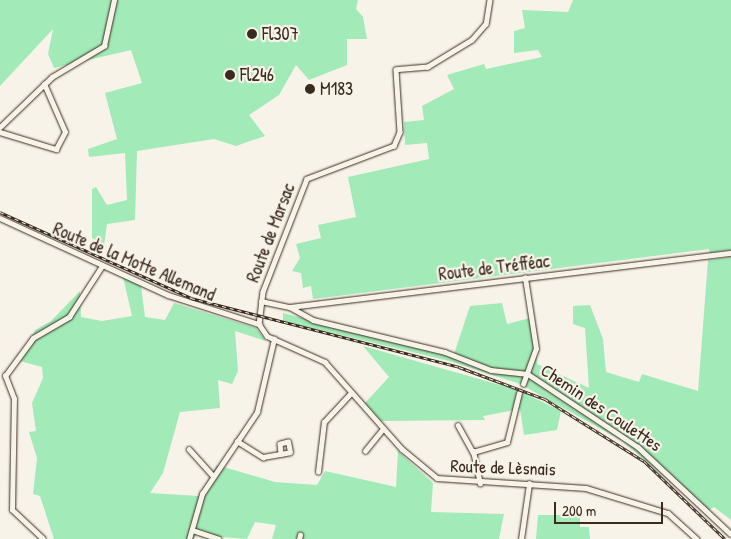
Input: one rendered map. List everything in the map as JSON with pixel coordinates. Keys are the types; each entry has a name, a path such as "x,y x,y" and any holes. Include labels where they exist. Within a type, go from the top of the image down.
{"street":[{"path":"0,127 44,84 104,46 114,0"},
{"name":"Route de Marsac","path":"260,302 307,179 394,146 400,132 396,70 428,67 472,40 486,24 490,0"},
{"path":"0,132 27,137 53,150 65,132 44,84"},
{"name":"Route de la Motte Allemand","path":"0,218 102,266 205,310 259,324"},
{"name":"Route de Tréfféac","path":"260,302 290,307 731,253"},
{"path":"5,376 33,338 69,317 102,266"},
{"path":"523,384 536,350 525,278"},
{"path":"259,324 260,302"},
{"name":"Chemin des Coulettes","path":"290,307 313,320 445,352 491,370 528,374 643,451 731,534"},
{"name":"Route de Lèsnais","path":"259,324 274,339 325,362 384,429 429,474 446,481 480,484 568,485 660,510 683,524 697,539"},
{"path":"188,539 202,494 257,412 274,339"},
{"path":"0,374 5,376 14,399 12,510 43,539"},
{"path":"318,472 324,422 351,393"},
{"path":"473,452 507,442 519,393"},
{"path":"458,425 473,452 480,484"},
{"path":"365,451 384,429"},
{"path":"237,441 263,457 281,454"},
{"path":"189,449 213,476"},
{"path":"521,539 529,484"},
{"path":"192,530 219,539"}],"green space":[{"path":"0,0 358,0 356,9 363,17 367,39 347,39 347,65 309,80 296,65 279,95 249,115 265,136 236,146 214,139 137,151 135,220 107,224 104,246 92,238 92,189 96,187 107,205 127,200 125,153 89,157 88,149 117,139 105,93 142,83 131,50 54,68 48,54 53,29 0,86"},
{"path":"573,0 731,0 731,250 710,253 709,249 313,299 311,286 303,288 301,273 292,271 300,258 296,244 321,238 318,225 356,217 348,177 429,159 427,143 405,145 404,122 424,120 422,106 454,89 447,75 484,64 486,69 542,57 538,50 514,53 514,31 525,28 522,10 568,12"},
{"path":"731,257 731,520 714,507 706,512 621,440 520,384 449,361 283,321 283,313 453,357 470,306 502,303 507,324 534,317 537,364 589,388 585,328 573,324 573,306 590,305 603,339 606,372 639,382 642,374 698,391 708,260"},
{"path":"123,277 141,285 145,317 165,320 174,303 256,328 266,341 235,331 238,371 232,384 218,380 220,408 180,412 163,473 150,493 199,496 217,465 275,482 317,485 325,471 396,487 398,451 433,483 431,512 504,514 499,539 272,539 276,525 255,522 247,539 196,535 194,539 54,539 40,496 33,494 37,458 29,432 36,431 32,403 43,378 42,367 20,361 35,330 51,321 80,291 81,317 102,321 132,316"},
{"path":"363,346 518,390 561,411 557,430 524,435 520,409 483,416 485,420 381,421 365,403 389,377"},
{"path":"538,515 580,515 580,527 589,527 590,539 536,539"}],"railway":[{"path":"0,212 191,298 459,367 545,399 644,461 725,539"}],"place":[{"name":"Fl307","path":"252,34"},
{"name":"Fl246","path":"230,75"},
{"name":"M183","path":"310,89"}]}
